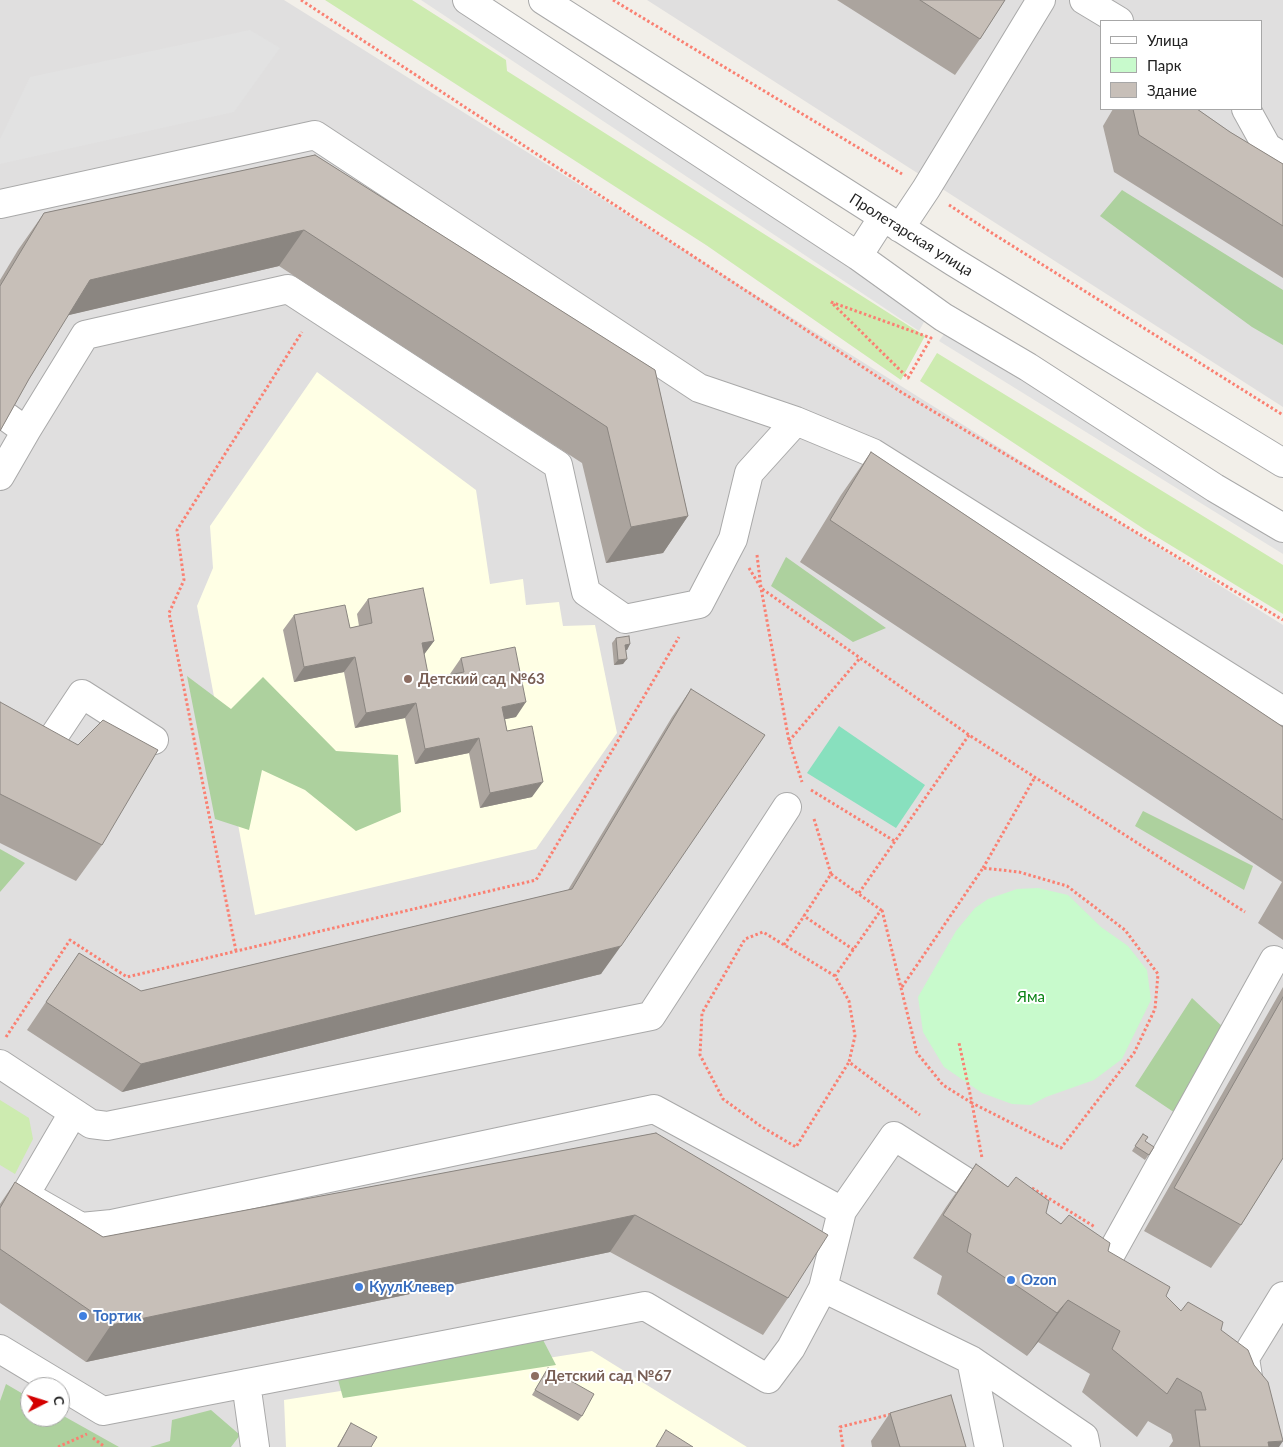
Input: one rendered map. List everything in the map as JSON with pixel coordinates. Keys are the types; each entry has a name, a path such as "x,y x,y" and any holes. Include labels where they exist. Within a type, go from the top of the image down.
{"street":[{"path":"467,0 858,256 943,317 1028,367 1215,488 1283,528"},
{"name":"Пролетарская улица","path":"543,0 892,223 1283,463"},
{"path":"858,256 892,223 1041,0"},
{"path":"1084,0 1117,20"},
{"path":"1247,110 1267,147 1283,157"},
{"path":"0,204 314,135 698,388 796,421 873,453 1283,711"},
{"path":"0,476 85,335 288,289 558,464 586,592 625,619 699,604 745,544 749,473 796,421"},
{"path":"4,415 26,430"},
{"path":"0,728 42,754 82,694 154,740"},
{"path":"0,1064 91,1124 107,1126 650,1016 799,809"},
{"path":"1078,1253 1111,1274 1118,1242 1274,960"},
{"path":"25,1195 81,1227 112,1224 654,1109 842,1211"},
{"path":"10,1219 73,1113"},
{"path":"0,1349 103,1411 644,1306 768,1379 791,1348 823,1288 842,1211 894,1136 1013,1211"},
{"path":"823,1288 971,1360 1084,1437 1086,1447"},
{"path":"1259,1447 1236,1352 1283,1296"},
{"path":"971,1360 989,1447"},
{"path":"246,1383 255,1447"}],"path":[{"path":"301,0 901,392 1283,620"},
{"path":"831,302 932,338 908,378 873,344 831,302"},
{"path":"236,951 169,613 184,580 177,530 316,308"},
{"path":"745,544 761,588 789,741 803,785 896,842"},
{"path":"745,544 761,588 969,735 1245,912"},
{"path":"5,1038 70,940 127,977 536,880 699,604"},
{"path":"789,741 860,658"},
{"path":"860,894 969,735"},
{"path":"902,987 983,868 1035,777"},
{"path":"799,809 831,874 882,910 917,1053 943,1085 1061,1148 1134,1053 1155,1009 1158,974 1124,930 1067,886 1019,872 983,868"},
{"path":"784,945 831,874"},
{"path":"835,976 882,910"},
{"path":"804,916 854,950"},
{"path":"763,932 835,976 849,1001 855,1036 849,1062 796,1147 762,1127 722,1099 700,1055 702,1013 745,939 763,932"},
{"path":"959,1043 972,1102 988,1196"},
{"path":"849,1062 926,1120"},
{"path":"974,1152 991,1163"},
{"path":"1025,1184 1118,1242"},
{"path":"843,1447 840,1427 895,1413"}],"shaded area":[{"path":"0,0 284,0 1283,625 1283,1447 0,1447"},
{"path":"421,0 479,0 936,300 919,331"},
{"path":"647,0 1283,0 1283,407"},
{"path":"250,30 280,48 234,112 0,164 0,139 30,77"},
{"path":"959,314 1283,513 1283,554 939,341"},
{"name":"Детский сад №63","path":"317,372 476,490 490,584 523,579 526,605 559,602 563,626 595,625 617,733 536,849 255,915 197,606 213,568 210,526"},
{"name":"Детский сад №67","path":"592,1351 747,1447 286,1447 284,1400"}],"green space":[{"path":"325,0 412,0 506,60 507,71 925,336 901,380 706,245"},
{"path":"1122,190 1283,290 1283,345 1252,327 1100,216"},
{"path":"937,353 1283,565 1283,614 1144,529 920,381"},
{"path":"786,557 886,628 853,642 771,586"},
{"path":"187,676 231,709 263,677 336,751 398,755 401,812 356,831 305,790 262,770 249,830 215,819"},
{"path":"839,726 925,785 896,828 807,773"},
{"path":"1143,811 1253,866 1244,890 1135,826"},
{"path":"0,849 25,863 0,892"},
{"name":"Яма","path":"1038,888 1068,895 1101,927 1128,946 1147,970 1151,1000 1122,1059 1094,1080 1046,1097 1031,1105 1012,1104 982,1093 944,1067 923,1032 918,997 956,931 975,908 988,899 1017,889"},
{"path":"1192,998 1225,1029 1181,1117 1135,1086"},
{"path":"0,1100 29,1118 33,1139 15,1174 0,1165"},
{"path":"542,1338 556,1365 343,1398 337,1376"},
{"path":"6,1384 20,1392 20,1427 70,1427 70,1420 119,1447 0,1447 0,1401"},
{"path":"211,1410 240,1435 231,1447 150,1447 170,1441 172,1420"}],"building":[{"path":"920,0 1005,0 980,39"},
{"path":"1133,110 1198,110 1230,132 1283,164 1283,226 1139,135"},
{"path":"315,155 655,370 688,516 631,527 607,427 304,230 90,280 29,379 0,431 0,286 44,213"},
{"path":"871,452 1283,727 1283,820 830,520"},
{"path":"423,588 434,641 422,643 429,679 464,672 461,658 515,647 526,702 502,707 507,731 532,726 543,782 490,793 479,738 425,749 416,703 366,713 355,657 304,667 294,615 345,605 350,628 372,623 368,599"},
{"path":"629,636 630,644 625,645 627,659 618,660 616,638"},
{"path":"691,689 765,735 621,946 141,1064 46,1002 79,953 141,991 572,889"},
{"path":"0,702 78,745 103,720 158,750 102,845 0,794"},
{"path":"1283,997 1283,1158 1241,1225 1174,1188"},
{"path":"656,1133 828,1235 788,1298 635,1215 111,1325 0,1249 0,1208 15,1182 103,1237"},
{"path":"1143,1134 1148,1137 1145,1141 1154,1147 1149,1155 1135,1146"},
{"path":"976,1164 1008,1187 1016,1177 1049,1201 1046,1213 1061,1224 1069,1215 1110,1243 1108,1251 1170,1287 1166,1296 1181,1311 1188,1302 1223,1322 1221,1330 1248,1350 1254,1365 1268,1382 1283,1441 1268,1442 1269,1447 1200,1447 1195,1410 1206,1410 1201,1392 1177,1378 1167,1394 1112,1349 1120,1331 1068,1300 1057,1313 967,1252 971,1234 943,1215"},
{"path":"548,1368 594,1394 582,1416 535,1390"},
{"path":"951,1395 966,1447 900,1447 890,1413"},
{"path":"351,1423 377,1437 371,1447 338,1447"},
{"path":"666,1430 693,1447 656,1447"}],"place":[{"name":"Детский сад №63","path":"408,679"},
{"name":"Ozon","path":"1011,1280"},
{"name":"КуулКлевер","path":"359,1287"},
{"name":"Тортик","path":"83,1316"},
{"name":"Детский сад №67","path":"535,1376"}]}
